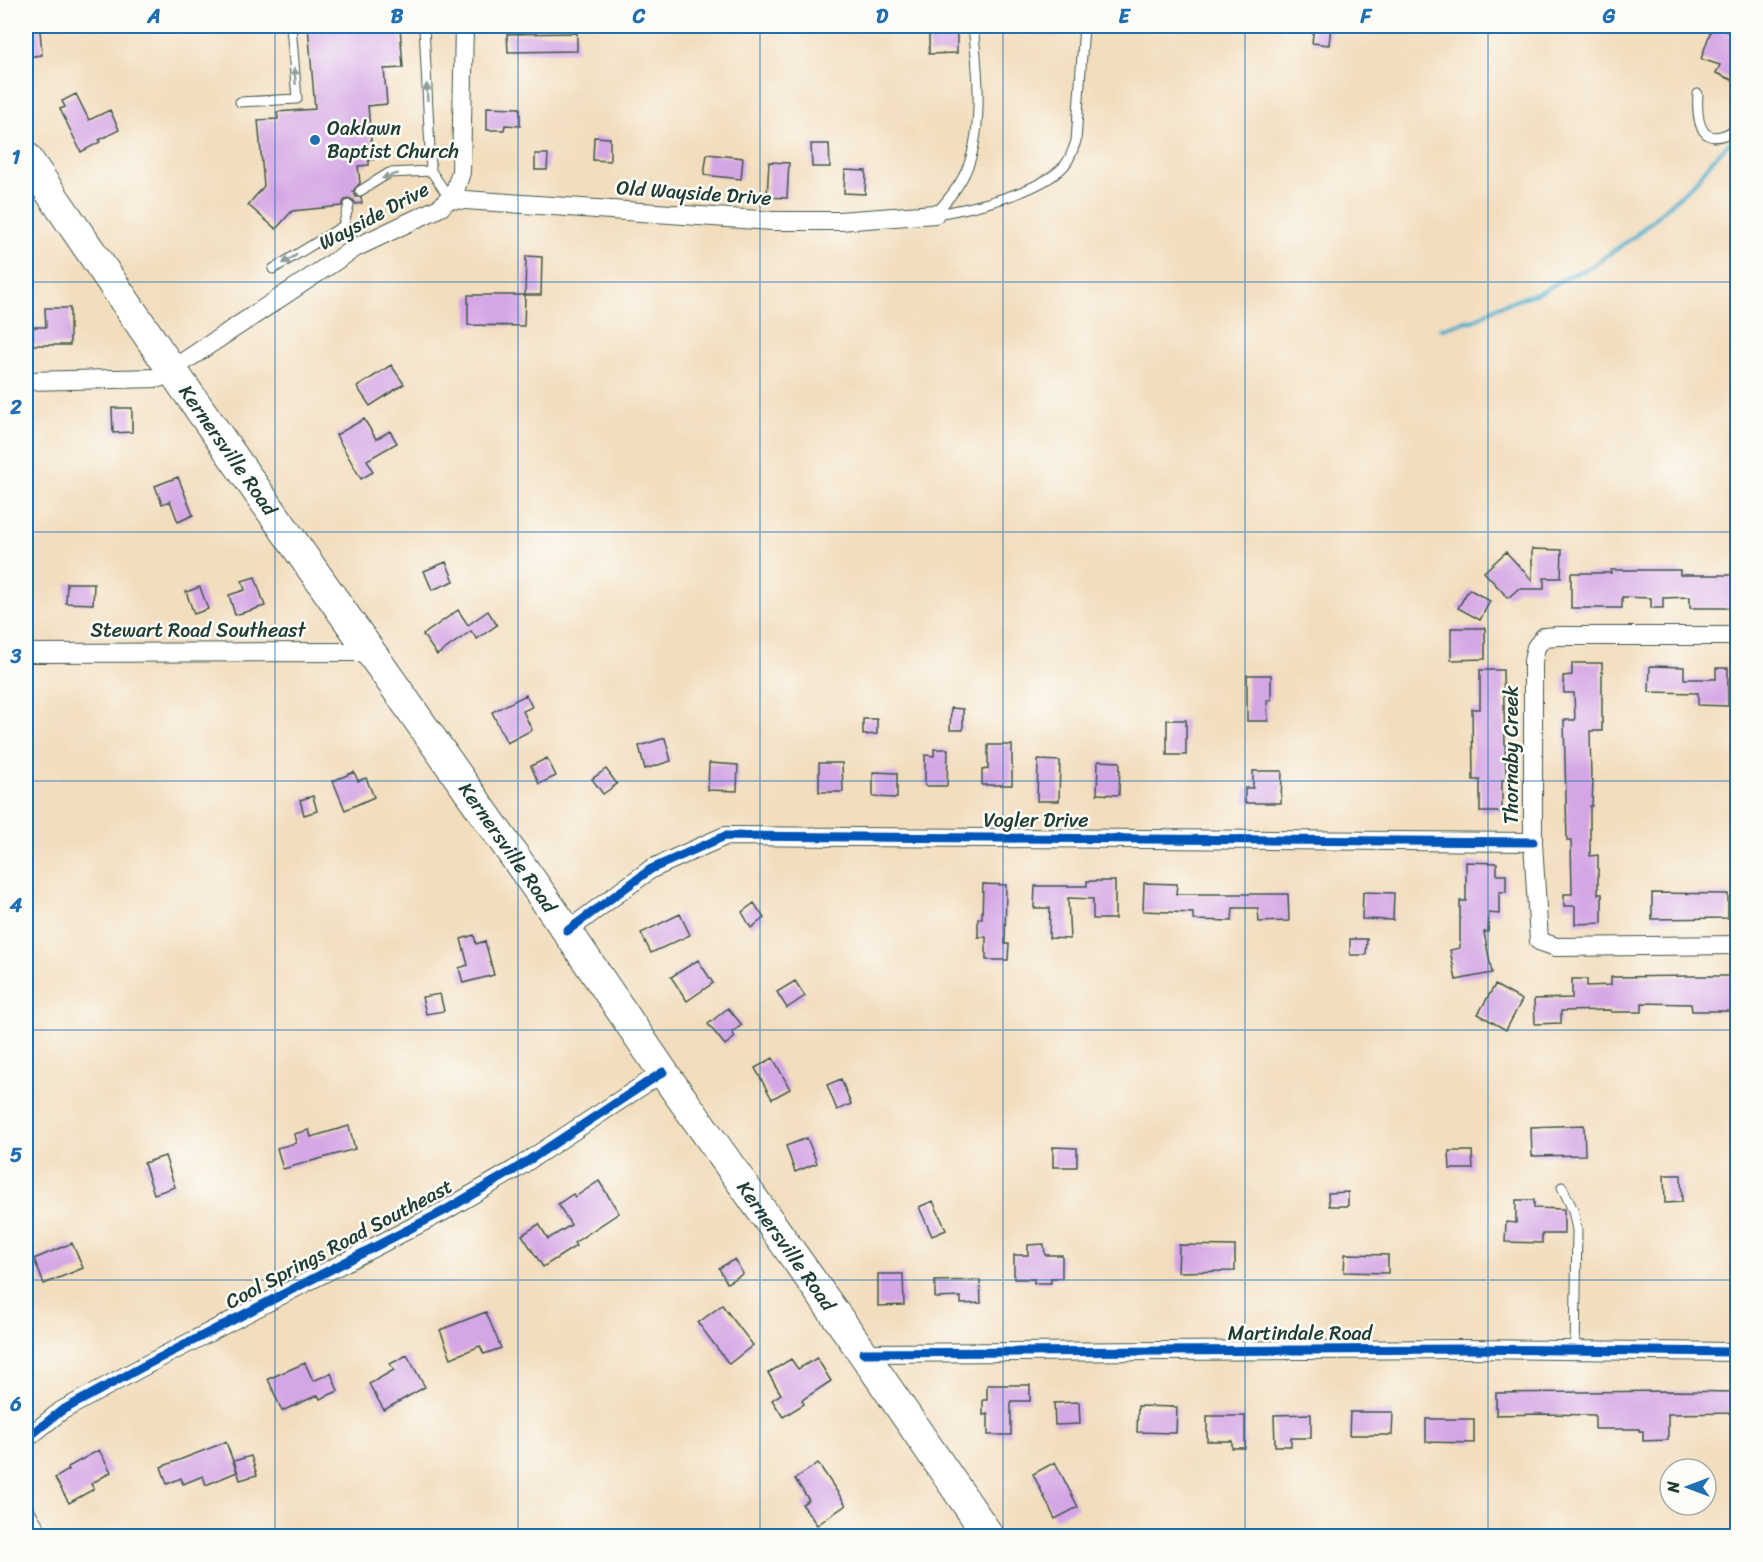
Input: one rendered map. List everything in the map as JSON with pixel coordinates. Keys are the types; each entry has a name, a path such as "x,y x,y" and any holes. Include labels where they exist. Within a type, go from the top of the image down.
{"main road":[{"name":"Kernersville Road","path":"26,157 172,370 567,931 663,1072 863,1353 989,1536"}],"street":[{"name":"Wayside Drive","path":"26,381 159,378 355,248 431,214 450,199 459,182 462,162 464,26"},
{"name":"Old Wayside Drive","path":"450,199 773,221 839,221 935,214"},
{"name":"Thornaby Creek","path":"1737,636 1558,636 1544,638 1536,647 1533,661 1533,842 1539,941 1556,948 1737,945"},
{"name":"Stewart Road Southeast","path":"26,653 371,652"},
{"name":"Vogler Drive","path":"567,931 651,869 724,836 1533,842"},
{"name":"Cool Springs Road Southeast","path":"26,1439 61,1411 144,1365 444,1210 514,1170 663,1072"},
{"name":"Martindale Road","path":"863,1353 1453,1350 1737,1352"}],"lane":[{"path":"240,102 297,99 291,26"},
{"path":"424,26 431,171 450,199"},
{"path":"935,214 964,177 975,138 977,90 973,26"},
{"path":"935,214 988,203 1037,185 1064,167 1076,141 1084,26"},
{"path":"1698,94 1698,119 1704,134 1717,136 1729,134 1737,128"},
{"path":"360,191 389,173 431,171"},
{"path":"273,269 343,226 349,205"},
{"path":"343,226 355,248"},
{"path":"1562,1187 1573,1210 1577,1230 1575,1351"},
{"path":"26,1505 46,1536"}],"building":[{"name":"Oaklawn Baptist Church","path":"308,26 400,26 403,68 384,69 387,104 368,106 373,160 369,160 369,165 358,166 360,183 353,191 356,197 361,197 362,203 356,204 348,198 342,206 292,211 276,229 248,205 264,186 258,120 278,119 277,112 315,109"},
{"path":"1314,26 1331,26 1329,45 1312,43"},
{"path":"929,27 957,27 957,53 929,54"},
{"path":"1712,27 1737,35 1737,82 1716,73 1720,65 1701,59"},
{"path":"40,30 42,55 26,57 26,31"},
{"path":"577,33 577,51 508,52 507,34"},
{"path":"76,94 89,120 110,110 119,130 81,152 60,109 65,107 62,101"},
{"path":"487,107 520,108 520,126 505,125 504,130 487,130"},
{"path":"594,137 610,138 610,161 593,160"},
{"path":"811,144 829,144 830,167 812,167"},
{"path":"535,154 548,154 547,170 535,170"},
{"path":"707,154 743,158 741,179 704,175"},
{"path":"769,162 789,163 787,198 767,197"},
{"path":"845,170 866,171 865,194 844,193"},
{"path":"526,256 542,257 541,295 525,295"},
{"path":"468,295 525,295 524,326 468,325"},
{"path":"45,308 70,308 70,345 33,345 33,327 46,327"},
{"path":"391,365 404,384 370,406 357,387"},
{"path":"112,408 132,408 132,432 113,433"},
{"path":"364,419 376,439 390,431 397,443 367,460 373,472 361,479 336,435"},
{"path":"178,477 193,515 178,522 170,501 162,504 155,486"},
{"path":"1532,549 1562,550 1561,578 1544,578 1544,589 1518,589 1508,598 1484,572 1506,552 1532,580"},
{"path":"446,562 454,581 432,590 424,571"},
{"path":"1611,570 1680,570 1680,575 1737,575 1737,608 1690,608 1690,597 1663,598 1663,608 1651,608 1651,598 1622,597 1622,608 1571,608 1571,573 1611,573"},
{"path":"255,577 265,606 235,615 229,595 245,590 242,581"},
{"path":"67,583 94,583 93,604 66,603"},
{"path":"200,587 208,609 194,614 186,592"},
{"path":"1469,589 1490,601 1480,620 1458,608"},
{"path":"458,610 468,625 488,611 497,625 477,639 471,631 437,655 423,635"},
{"path":"1451,628 1485,628 1485,659 1451,660"},
{"path":"1572,663 1602,663 1602,731 1590,731 1591,780 1593,780 1592,806 1590,806 1590,856 1598,855 1598,894 1602,894 1602,923 1575,924 1575,906 1564,906 1564,894 1572,894 1571,841 1567,841 1564,720 1575,720 1574,693 1564,693 1563,676 1572,675"},
{"path":"1650,666 1684,667 1684,679 1716,679 1716,668 1728,668 1728,706 1698,705 1698,693 1649,692"},
{"path":"1480,670 1503,670 1506,780 1502,780 1502,812 1480,812 1480,780 1473,780 1472,709 1480,709"},
{"path":"1247,675 1271,675 1271,700 1267,700 1268,721 1247,721"},
{"path":"526,695 532,707 523,711 532,730 507,743 492,712"},
{"path":"951,708 963,709 963,730 950,730"},
{"path":"863,719 877,719 877,734 863,735"},
{"path":"1167,720 1186,720 1186,755 1167,755"},
{"path":"665,738 671,761 645,769 639,746"},
{"path":"988,745 1012,745 1012,785 982,785 982,770 988,769"},
{"path":"934,749 948,749 947,786 925,786 925,755 934,756"},
{"path":"547,758 556,776 539,784 531,766"},
{"path":"1038,760 1060,761 1059,801 1037,801"},
{"path":"1098,761 1120,762 1119,795 1097,794"},
{"path":"709,763 738,765 737,791 708,790"},
{"path":"819,763 842,763 843,792 819,792"},
{"path":"606,769 617,784 603,794 592,779"},
{"path":"1253,771 1282,771 1281,803 1245,803 1245,788 1253,788"},
{"path":"354,772 358,781 366,778 374,797 345,810 333,781"},
{"path":"873,772 897,773 897,798 873,797"},
{"path":"313,796 317,811 304,815 300,800"},
{"path":"1466,862 1497,863 1497,875 1506,875 1506,892 1499,892 1499,914 1489,913 1488,932 1484,932 1492,973 1456,980 1450,950 1460,948 1460,901 1466,901"},
{"path":"1087,881 1115,881 1115,919 1093,919 1093,899 1068,898 1070,939 1049,938 1050,908 1034,908 1035,886 1087,886"},
{"path":"1144,883 1177,884 1176,894 1288,894 1289,921 1259,922 1258,908 1233,908 1232,921 1193,920 1193,913 1143,911"},
{"path":"983,884 1006,885 1005,944 1009,944 1008,960 986,960 986,937 978,937 978,918 982,918"},
{"path":"1363,892 1394,893 1393,920 1362,919"},
{"path":"1652,893 1728,894 1728,918 1652,919"},
{"path":"754,903 764,918 751,928 742,912"},
{"path":"680,914 690,935 651,953 641,933"},
{"path":"474,935 476,944 485,941 494,975 463,983 459,968 468,965 461,939"},
{"path":"1350,939 1367,939 1366,955 1350,955"},
{"path":"698,960 713,983 687,1001 671,977"},
{"path":"1737,976 1737,1011 1692,1011 1691,1004 1642,1003 1642,1012 1561,1011 1561,1023 1535,1024 1534,999 1572,998 1572,979 1587,979 1587,986 1611,985 1611,977"},
{"path":"795,981 805,996 787,1008 777,992"},
{"path":"1495,985 1522,1000 1506,1030 1478,1014"},
{"path":"440,994 444,1011 426,1014 422,997"},
{"path":"728,1008 742,1025 732,1032 735,1037 725,1045 708,1024"},
{"path":"773,1058 790,1089 772,1099 755,1068"},
{"path":"841,1079 851,1104 837,1110 827,1085"},
{"path":"1584,1125 1585,1155 1532,1156 1531,1127"},
{"path":"349,1126 355,1149 283,1169 277,1148 296,1143 294,1134 309,1130 311,1137"},
{"path":"807,1138 817,1163 795,1172 786,1146"},
{"path":"1053,1147 1077,1148 1077,1167 1053,1167"},
{"path":"1449,1151 1472,1151 1473,1169 1450,1169"},
{"path":"165,1156 175,1187 154,1194 144,1163"},
{"path":"1664,1175 1681,1175 1682,1202 1665,1203"},
{"path":"599,1181 619,1213 574,1243 576,1246 543,1267 522,1235 539,1224 548,1239 571,1225 558,1204 573,1194 575,1197"},
{"path":"1348,1192 1348,1206 1329,1206 1328,1193"},
{"path":"1516,1200 1534,1200 1534,1208 1564,1209 1564,1234 1542,1234 1542,1243 1505,1242 1506,1222 1516,1223"},
{"path":"933,1201 946,1230 932,1236 919,1207"},
{"path":"72,1243 83,1268 44,1284 34,1259"},
{"path":"1044,1244 1045,1255 1062,1255 1062,1278 1051,1278 1051,1283 1034,1283 1034,1279 1014,1279 1014,1255 1028,1255 1028,1245"},
{"path":"1179,1245 1235,1246 1235,1271 1178,1272"},
{"path":"1345,1254 1388,1255 1388,1273 1344,1272"},
{"path":"735,1259 743,1274 727,1283 719,1268"},
{"path":"878,1274 903,1274 904,1305 878,1306"},
{"path":"980,1280 981,1303 961,1304 961,1297 935,1298 935,1281"},
{"path":"722,1305 753,1345 729,1364 698,1323"},
{"path":"486,1312 501,1348 484,1354 480,1346 451,1358 440,1330"},
{"path":"407,1355 425,1387 384,1410 369,1384 394,1370 390,1364"},
{"path":"817,1358 831,1381 802,1400 804,1404 783,1417 772,1400 781,1394 768,1373 791,1359 798,1369"},
{"path":"305,1363 313,1381 331,1373 338,1391 320,1399 318,1395 282,1411 268,1379"},
{"path":"987,1385 1030,1385 1030,1401 1011,1401 1011,1435 988,1435 988,1414 983,1415 983,1400 987,1400"},
{"path":"1737,1392 1737,1413 1668,1414 1668,1440 1643,1441 1643,1431 1639,1429 1595,1429 1595,1415 1496,1415 1496,1393"},
{"path":"1079,1402 1080,1424 1055,1425 1054,1403"},
{"path":"1138,1406 1177,1407 1176,1433 1137,1432"},
{"path":"1350,1412 1393,1412 1392,1435 1349,1435"},
{"path":"1311,1414 1311,1438 1291,1438 1291,1446 1275,1446 1274,1415"},
{"path":"1207,1416 1245,1416 1245,1448 1232,1448 1232,1441 1207,1441"},
{"path":"1426,1419 1474,1419 1474,1443 1426,1442"},
{"path":"226,1442 237,1472 206,1485 203,1476 183,1484 181,1478 167,1484 161,1467"},
{"path":"99,1450 111,1472 91,1484 94,1489 69,1503 55,1478 69,1470 68,1467"},
{"path":"251,1456 257,1475 240,1480 234,1461"},
{"path":"1055,1462 1078,1507 1055,1519 1033,1474"},
{"path":"818,1463 846,1505 817,1525 802,1504 809,1500 795,1479"}],"waterway":[{"path":"1441,329 1473,321 1499,306 1543,291 1591,267 1635,236 1695,182 1712,160 1738,135"}],"cycle path":[{"path":"567,931 651,869 725,836 1533,842"},
{"path":"26,1439 61,1411 444,1211 514,1170 663,1072"},
{"path":"863,1353 1465,1349 1738,1352"}],"place":[{"name":"Oaklawn Baptist Church","path":"315,140"}]}
